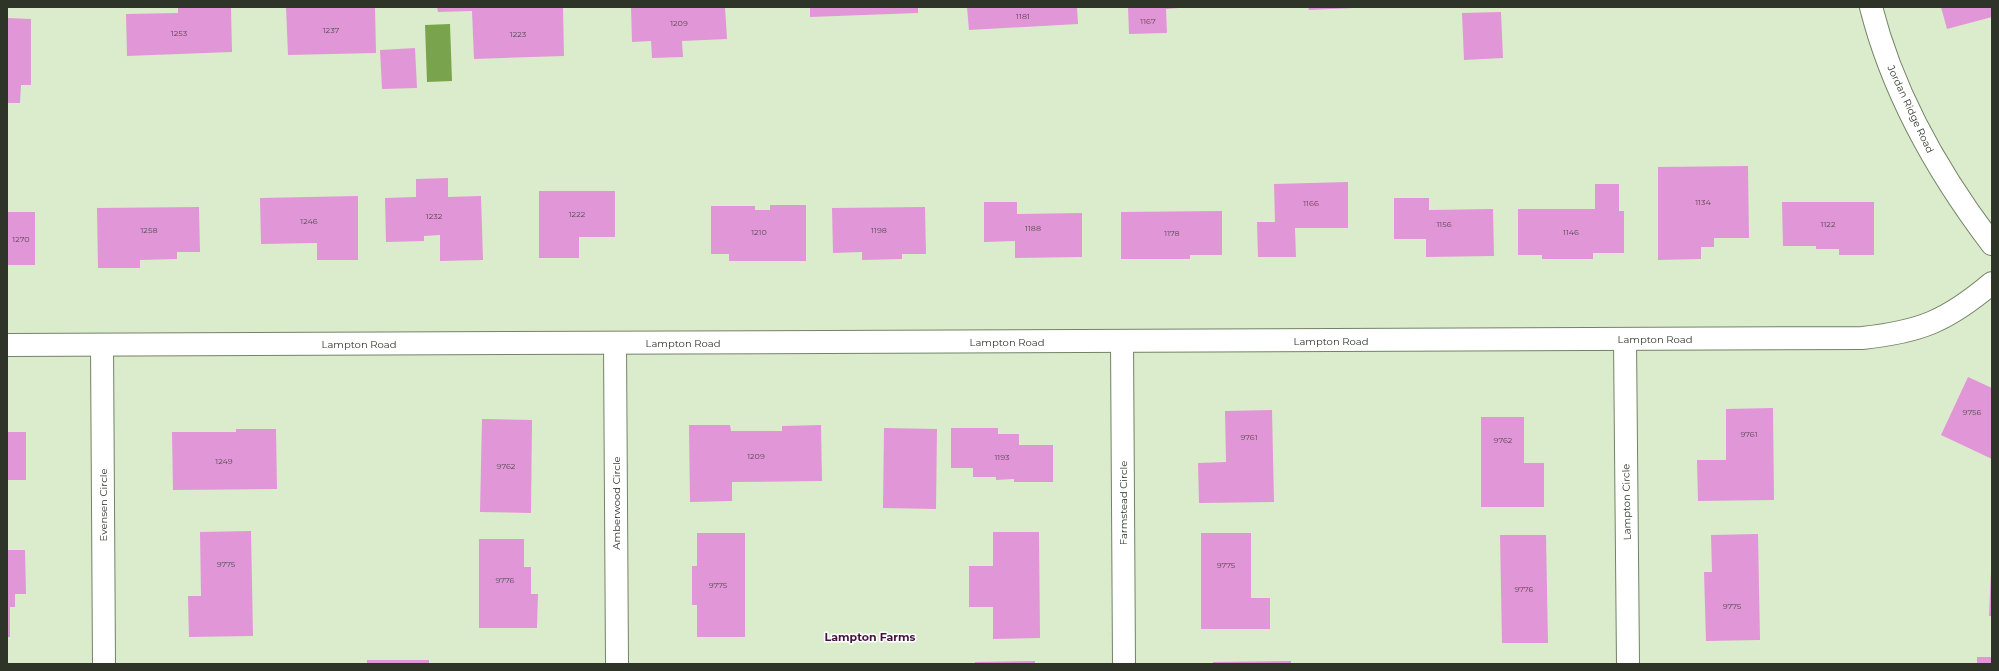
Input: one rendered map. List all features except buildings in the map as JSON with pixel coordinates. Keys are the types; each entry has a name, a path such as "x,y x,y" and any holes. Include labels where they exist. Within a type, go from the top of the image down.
{"street":[{"name":"Jordan Ridge Road","path":"1871,7 1894,77 1923,139 1960,201 1992,244"},
{"name":"Lampton Road","path":"7,345 1862,338 1897,334 1934,323 1967,304 1992,283"},
{"name":"Lampton Circle","path":"1625,339 1628,664"},
{"name":"Farmstead Circle","path":"1122,341 1124,664"},
{"name":"Amberwood Circle","path":"615,343 618,664"},
{"name":"Evensen Circle","path":"102,345 104,664"}],"shaded area":[{"path":"450,24 452,81 427,82 425,25"}],"district":[{"name":"Lampton Farms","path":"870,637"}]}
